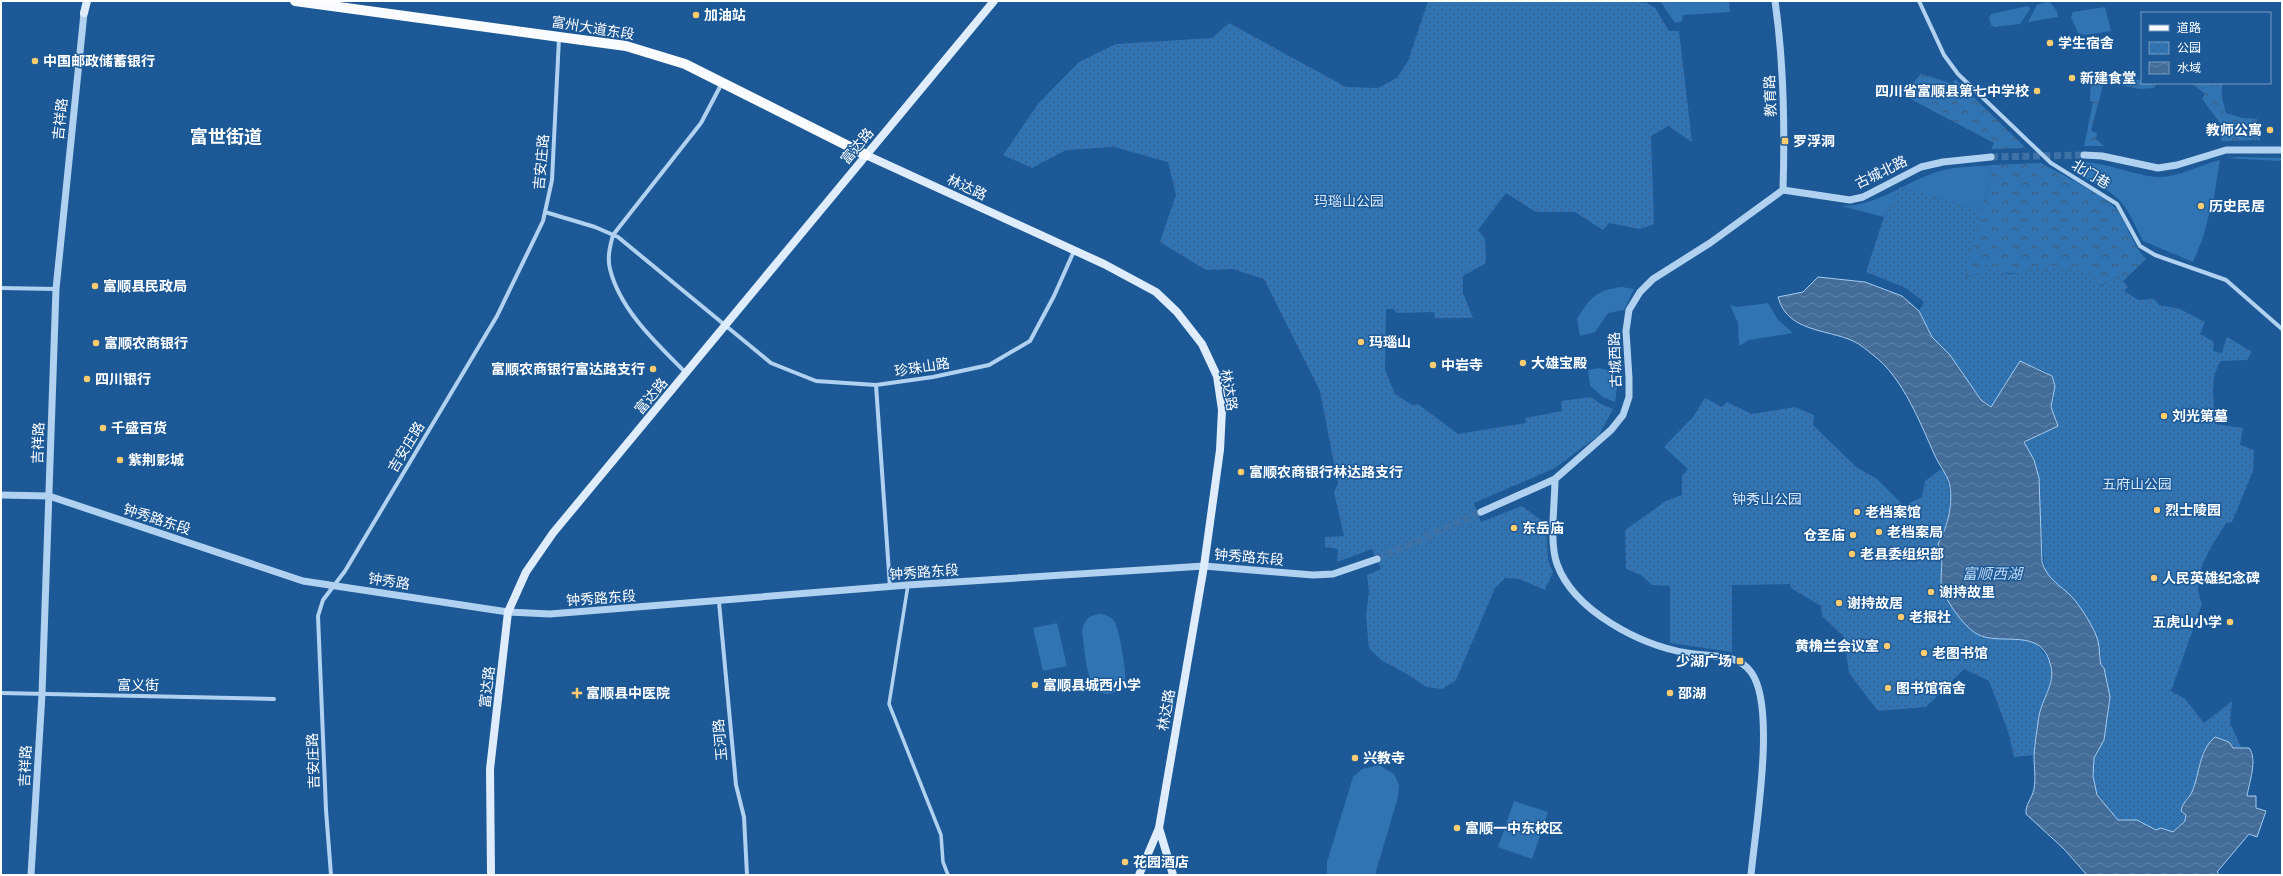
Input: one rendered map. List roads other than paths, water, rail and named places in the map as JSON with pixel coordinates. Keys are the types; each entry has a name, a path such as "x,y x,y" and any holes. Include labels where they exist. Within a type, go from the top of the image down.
{"main road":[{"name":"吉祥路","path":"82,1 84,13"},
{"name":"吉祥路","path":"84,13 87,1"},
{"name":"富州大道东段","path":"295,1 626,46 685,64 866,155"},
{"name":"富达路","path":"491,875 490,769 508,612 526,572 553,533 994,1"},
{"name":"林达路","path":"866,155 1074,251 1156,292 1177,312 1202,344 1217,376 1222,410 1220,450 1204,566 1160,828"},
{"path":"1139,875 1160,828"},
{"path":"1160,828 1173,875"}],"street":[{"name":"教育路","path":"1775,1 1784,86 1783,190"},
{"name":"北门巷","path":"1919,1 1944,55 1958,74 2051,163 2118,204 2140,246 2155,255 2226,280 2282,329"},
{"name":"吉祥路","path":"31,875 42,694 56,289 84,13"},
{"name":"吉安庄路","path":"331,875 326,810 318,616 323,600 345,571 498,316 544,221 552,180 559,37"},
{"path":"686,374 649,335 621,297 609,268 609,250 613,235 701,123 723,82"},
{"path":"2084,155 2102,156 2158,168 2226,150 2282,150"},
{"name":"古城北路","path":"1783,190 1850,200 1863,197 1921,167 1943,162 1990,157"},
{"name":"古城西路","path":"1481,512 1555,479 1611,430 1623,415 1629,397 1626,331 1629,310 1640,292 1653,279 1710,243 1783,190"},
{"name":"珍珠山路","path":"545,212 595,227 613,235 771,363 816,381 876,385 933,377 989,365 1030,341 1054,296 1074,251"},
{"path":"1,288 56,289"},
{"path":"876,385 890,587"},
{"path":"1555,479 1554,544 1556,563 1567,583 1581,600 1625,632 1655,645 1686,653 1718,656 1740,661 1751,672 1761,694 1765,733 1751,875"},
{"name":"钟秀路东段","path":"1,495 49,496 303,581"},
{"name":"钟秀路东段","path":"472,606 508,612 550,614 719,602 908,585 1204,566 1313,575 1333,574 1377,559"},
{"name":"钟秀路","path":"303,581 472,606"},
{"path":"908,585 889,704 941,835 943,862 948,875"},
{"name":"玉河路","path":"719,602 736,786 744,817 748,875"},
{"name":"富义街","path":"1,694 274,699"}],"water":[{"name":"富顺西湖","path":"1818,277 1865,282 1902,296 1919,311 1932,337 1950,355 1981,400 1991,407 2020,361 2052,376 2055,386 2051,407 2058,426 2024,442 2034,460 2039,478 2042,562 2044,568 2050,577 2079,605 2094,630 2098,641 2101,665 2104,668 2110,697 2104,740 2094,758 2093,776 2097,795 2118,820 2137,820 2156,830 2161,828 2173,832 2185,821 2186,815 2181,811 2195,785 2200,762 2210,742 2215,737 2229,742 2233,748 2249,748 2252,753 2253,765 2247,796 2256,796 2256,808 2266,811 2257,837 2249,834 2217,872 2220,875 2087,875 2064,849 2026,814 2035,785 2034,755 2039,716 2050,685 2052,673 2046,654 2039,646 2030,642 1997,639 1977,634 1966,625 1949,603 1942,588 1942,558 1938,544 1945,530 1949,514 1951,498 1948,479 1936,458 1910,402 1884,364 1856,342 1809,328 1790,317 1783,308 1778,297 1803,292"}],"tunnel":[{"path":"1991,157 2084,155"},
{"path":"1377,559 1481,512"}],"place":[{"name":"加油站","path":"696,15"},
{"name":"学生宿舍","path":"2050,43"},
{"name":"中国邮政储蓄银行","path":"35,61"},
{"name":"新建食堂","path":"2072,78"},
{"name":"四川省富顺县第七中学校","path":"2037,91"},
{"name":"教师公寓","path":"2270,130"},
{"name":"罗浮洞","path":"1785,141"},
{"name":"历史民居","path":"2201,206"},
{"name":"富顺县民政局","path":"95,286"},
{"name":"玛瑙山","path":"1361,342"},
{"name":"富顺农商银行","path":"96,343"},
{"name":"大雄宝殿","path":"1523,363"},
{"name":"中岩寺","path":"1433,365"},
{"name":"富顺农商银行富达路支行","path":"653,369"},
{"name":"四川银行","path":"87,379"},
{"name":"刘光第墓","path":"2164,416"},
{"name":"千盛百货","path":"103,428"},
{"name":"紫荆影城","path":"120,460"},
{"name":"富顺农商银行林达路支行","path":"1241,472"},
{"name":"烈士陵园","path":"2157,510"},
{"name":"老档案馆","path":"1857,512"},
{"name":"东岳庙","path":"1514,528"},
{"name":"老档案局","path":"1879,532"},
{"name":"仓圣庙","path":"1853,535"},
{"name":"老县委组织部","path":"1852,554"},
{"name":"人民英雄纪念碑","path":"2154,578"},
{"name":"谢持故里","path":"1931,592"},
{"name":"谢持故居","path":"1839,603"},
{"name":"老报社","path":"1901,617"},
{"name":"五虎山小学","path":"2230,622"},
{"name":"黄桷兰会议室","path":"1887,646"},
{"name":"老图书馆","path":"1924,653"},
{"name":"少湖广场","path":"1740,661"},
{"name":"富顺县城西小学","path":"1035,685"},
{"name":"图书馆宿舍","path":"1888,688"},
{"name":"富顺县中医院","path":"577,693"},
{"name":"邵湖","path":"1670,693"},
{"name":"兴教寺","path":"1355,758"},
{"name":"富顺一中东校区","path":"1457,828"},
{"name":"花园酒店","path":"1125,862"}],"district":[{"name":"富世街道","path":"226,136"}],"park label":[{"name":"玛瑙山公园","path":"1349,201"},
{"name":"五府山公园","path":"2137,484"},
{"name":"钟秀山公园","path":"1767,499"}]}
